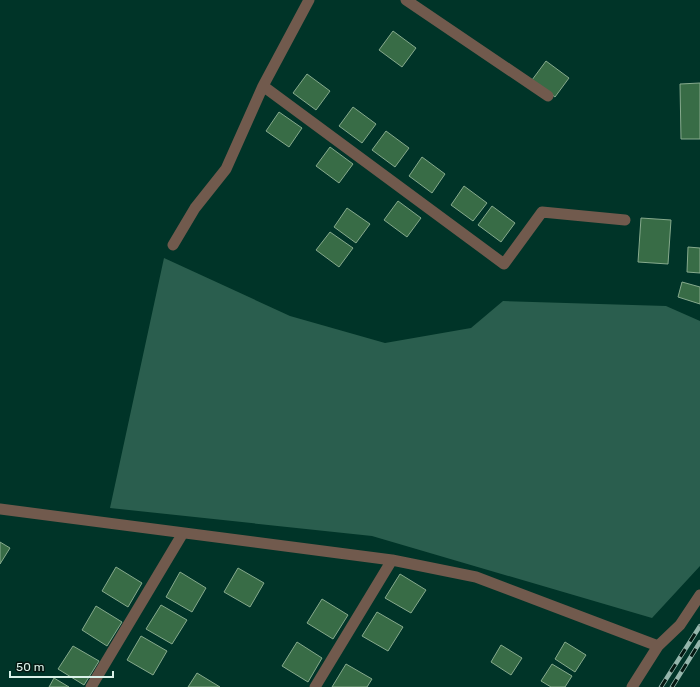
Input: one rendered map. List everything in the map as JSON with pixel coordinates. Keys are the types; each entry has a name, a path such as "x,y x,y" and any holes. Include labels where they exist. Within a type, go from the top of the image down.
{"street":[{"path":"173,245 195,208 226,169 263,86 308,0"},
{"path":"406,0 548,96"},
{"path":"263,86 504,264 542,212 625,220"},
{"path":"0,509 392,560 476,577 658,646"},
{"path":"91,687 183,533"},
{"path":"315,687 392,560"},
{"path":"632,687 658,646 680,625 700,595"}],"green space":[{"path":"164,258 290,316 385,343 471,328 503,301 666,306 700,321 700,566 652,618 372,536 110,508"}],"building":[{"path":"393,31 416,48 402,67 379,50"},
{"path":"546,61 569,78 555,97 532,80"},
{"path":"307,74 330,91 316,110 293,93"},
{"path":"700,83 700,139 681,139 680,84"},
{"path":"353,107 376,124 362,143 339,126"},
{"path":"279,112 302,128 289,147 266,131"},
{"path":"386,131 409,148 395,167 372,150"},
{"path":"330,147 353,164 339,183 316,166"},
{"path":"422,157 445,174 432,193 409,176"},
{"path":"464,186 487,203 473,221 451,205"},
{"path":"398,201 421,218 407,237 384,220"},
{"path":"492,206 515,223 501,242 478,225"},
{"path":"347,208 370,224 356,243 334,227"},
{"path":"641,218 671,220 668,264 638,262"},
{"path":"330,232 353,248 339,267 316,250"},
{"path":"688,247 700,248 700,273 687,272"},
{"path":"682,282 700,287 700,304 678,297"},
{"path":"0,542 10,548 0,564"},
{"path":"116,567 142,583 128,607 102,591"},
{"path":"238,568 264,583 250,607 224,592"},
{"path":"180,572 206,588 192,612 166,597"},
{"path":"400,574 426,590 411,613 385,598"},
{"path":"322,599 348,615 333,639 307,623"},
{"path":"161,605 187,620 172,644 146,629"},
{"path":"96,606 122,622 107,646 82,630"},
{"path":"377,612 403,627 388,651 362,636"},
{"path":"141,636 167,651 153,675 127,660"},
{"path":"297,642 322,658 308,682 282,666"},
{"path":"565,642 586,655 575,672 555,659"},
{"path":"501,645 522,658 511,675 491,662"},
{"path":"73,646 99,661 84,685 58,669"},
{"path":"346,664 372,679 367,687 332,687"},
{"path":"552,664 572,676 565,687 551,687 541,681"},
{"path":"197,673 220,687 188,687"},
{"path":"54,678 69,687 49,687"}],"railway":[{"path":"661,687 700,626"},
{"path":"672,687 700,642"}]}
